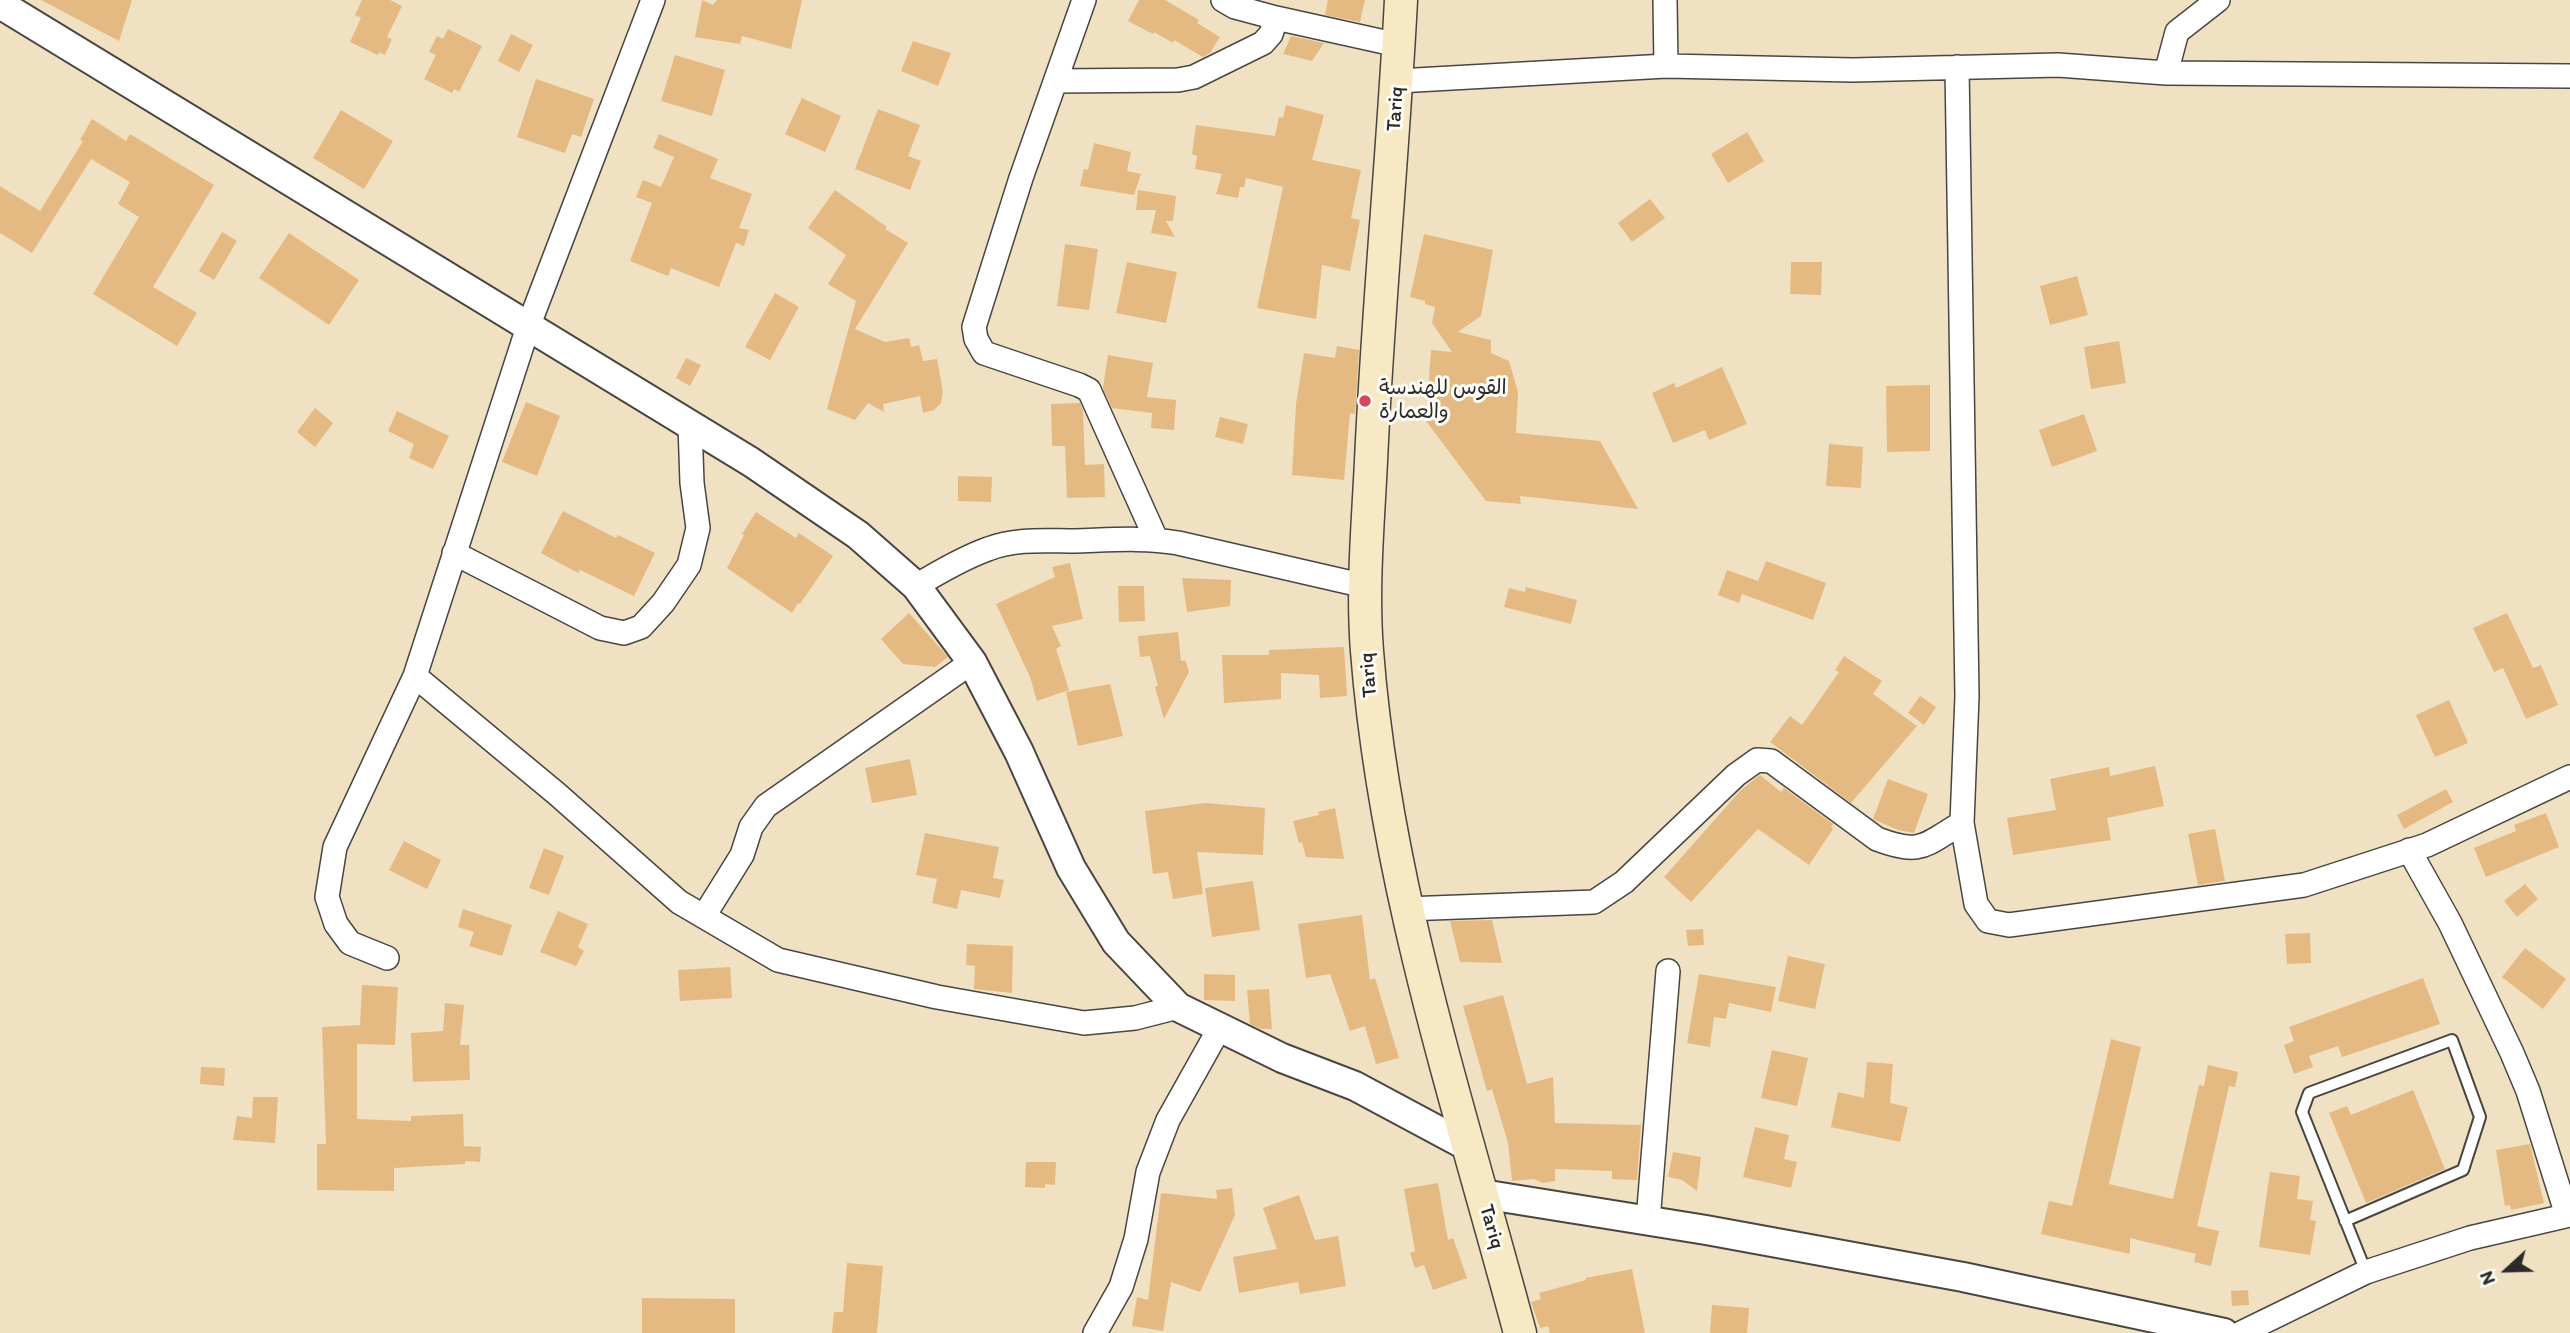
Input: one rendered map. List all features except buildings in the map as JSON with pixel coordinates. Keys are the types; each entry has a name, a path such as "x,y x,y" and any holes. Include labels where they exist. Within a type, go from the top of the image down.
{"main road":[{"name":"Tariq","path":"1401,0 1398,80 1374,400 1365,586 1366,643 1375,735 1405,909 1467,1146 1520,1333"}],"street":[{"path":"387,958 350,943 336,924 327,897 335,847 415,676 528,327 653,0"},
{"path":"1084,0 1021,178 974,327 976,339 984,353 1090,390 1156,539"},
{"path":"1223,0 1235,7 1276,18 1398,44"},
{"path":"1665,0 1666,66"},
{"path":"2166,73 2177,32 2218,0"},
{"path":"0,4 751,462 858,535 916,586 972,663 1019,752 1071,868 1116,942 1178,1007 1282,1058 1355,1086 1467,1146"},
{"path":"1056,81 1178,80 1194,77 1263,43 1272,34 1276,18"},
{"path":"1398,80 1666,66 1853,70 2058,65 2166,73 2570,76"},
{"path":"1957,67 1967,696 1962,823 1976,904 1988,921 2009,925 2304,885 2427,845 2570,777"},
{"path":"454,553 600,628 624,634 641,626 663,603 688,565 692,553 698,528 692,484 690,425"},
{"path":"916,586 990,548 1016,542 1156,539 1365,586"},
{"path":"704,916 742,855 751,827 766,806 972,663"},
{"path":"415,676 557,794 679,901 778,960 937,997 1084,1023 1135,1018 1178,1007"},
{"path":"1405,909 1594,902 1624,882 1735,775 1757,760 1771,761 1877,839 1896,846 1914,850 1962,823"},
{"path":"2241,1333 2366,1272 2470,1238 2568,1215 2528,1091 2512,1053 2450,923 2409,850"},
{"path":"1648,1220 1668,971"},
{"path":"1095,1333 1121,1287 1136,1240 1148,1172 1168,1120 1219,1029"},
{"path":"1482,1194 1648,1220 1963,1277 2224,1333"}],"lane":[{"path":"2345,1220 2463,1170 2480,1117 2452,1040 2309,1093 2302,1112 2345,1220 2366,1272"}],"place":[{"name":"القوس للهندسة والعمارة","path":"1365,401"}]}
